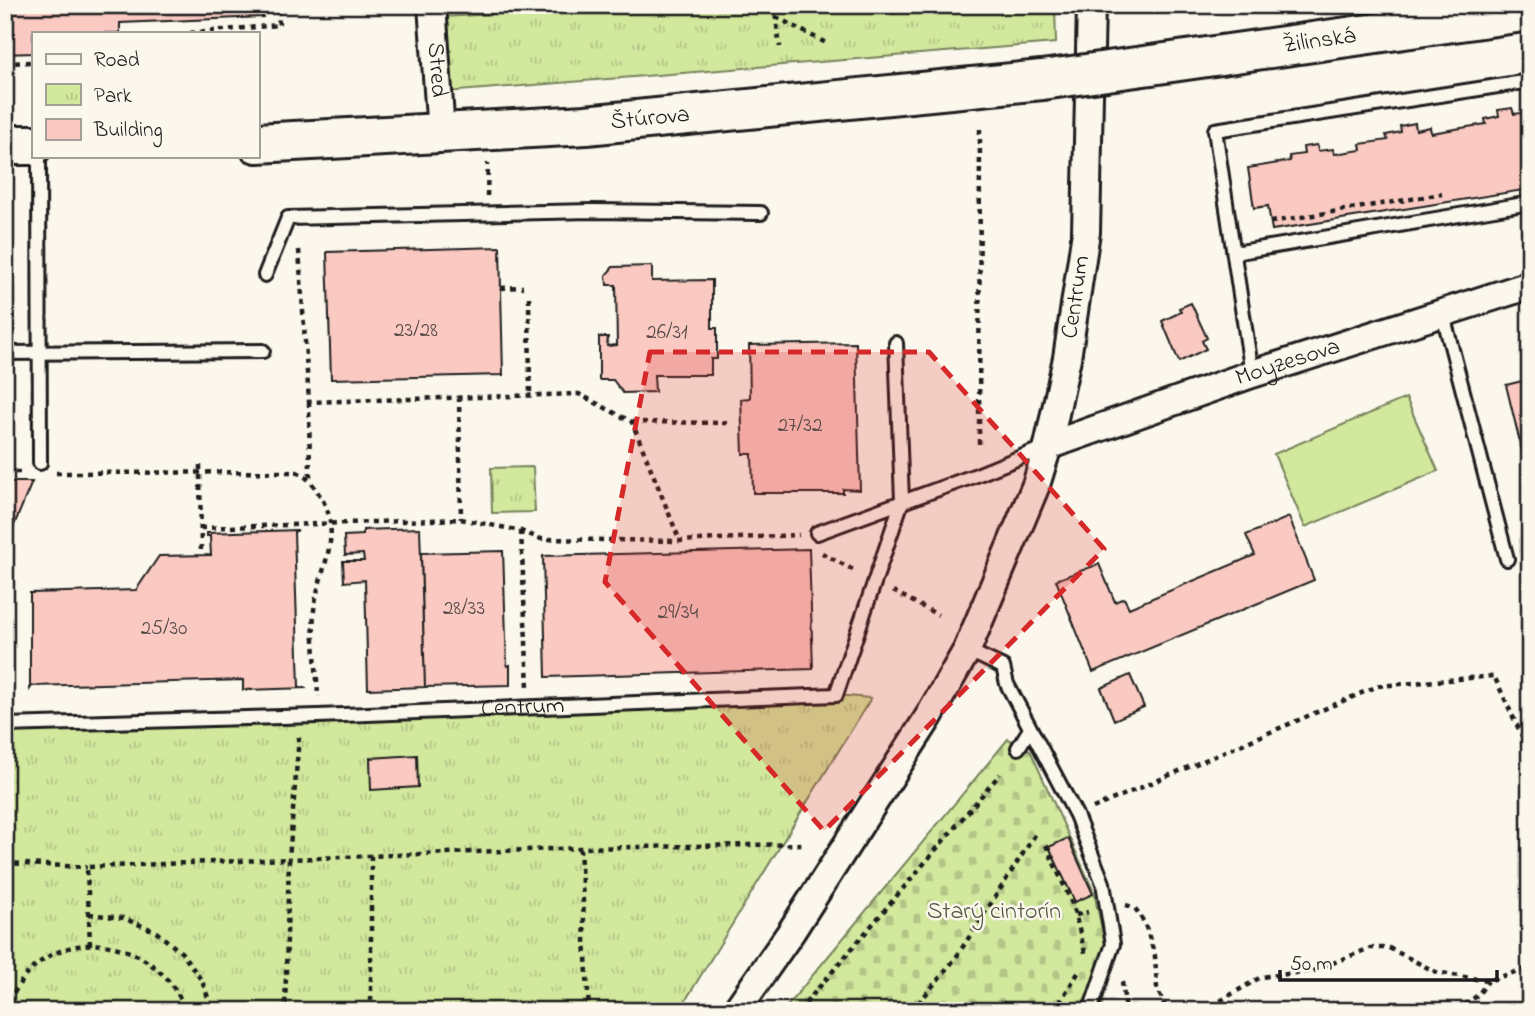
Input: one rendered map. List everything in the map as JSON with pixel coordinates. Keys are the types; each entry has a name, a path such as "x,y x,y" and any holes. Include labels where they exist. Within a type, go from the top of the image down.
{"main road":[{"name":"Žilinská","path":"1042,80 1151,65 1387,19 1530,11"},
{"name":"Štúrova","path":"259,143 586,125 1042,80"},
{"path":"5,145 32,145"}],"street":[{"name":"Stred","path":"432,5 441,133"},
{"name":"Centrum","path":"736,1011 791,932 928,718 967,650 1012,547 1048,446 1067,358 1086,232 1091,5"},
{"name":"Moyzesova","path":"1048,446 1252,374 1530,285"}],"lane":[{"path":"1252,374 1215,130 1530,81"},
{"path":"39,158 40,463"},
{"path":"1234,253 1530,202"},
{"path":"265,275 288,218 592,211 761,213"},
{"path":"1443,315 1507,559"},
{"name":"Centrum","path":"5,725 318,716 836,695 902,501 896,343"},
{"path":"5,353 263,351"},
{"path":"817,533 1048,446"},
{"path":"967,650 1003,667 1007,684 1076,815 1103,883 1113,944 1090,1011"},
{"path":"1018,748 1030,729"}],"path":[{"path":"201,32 279,25 277,5"},
{"path":"774,5 779,47"},
{"path":"776,16 826,43"},
{"path":"5,63 32,62"},
{"path":"979,444 980,125"},
{"path":"487,214 488,130"},
{"path":"1271,222 1448,193"},
{"path":"297,218 309,402 310,478 329,512 331,523 329,550 314,609 318,716"},
{"path":"501,288 523,287"},
{"path":"528,297 530,397"},
{"path":"309,402 579,394 632,422 729,423"},
{"path":"459,397 461,519"},
{"path":"632,422 680,541"},
{"path":"200,465 201,555"},
{"path":"5,472 29,472"},
{"path":"54,472 297,472 310,478"},
{"path":"201,528 461,519 521,531 541,539 680,541 817,533"},
{"path":"521,531 529,707"},
{"path":"1076,815 1378,686 1494,676 1530,753"},
{"path":"285,1011 289,859 301,715"},
{"path":"799,1011 1000,774"},
{"path":"912,1011 956,958 1035,835"},
{"path":"5,863 87,867 580,848 804,844"},
{"path":"1046,845 1073,906 1087,960 1054,1011"},
{"path":"580,848 590,1011"},
{"path":"371,856 371,1011"},
{"path":"87,867 90,945"},
{"path":"1107,899 1135,908 1144,924 1155,956 1157,988 1167,1011"},
{"path":"89,914 123,918 155,931 182,953 202,981 213,1011"},
{"path":"5,1011 16,987 36,965 61,951 90,945 117,947 142,956 163,972 179,994 186,1011"},
{"path":"1203,1011 1261,977 1313,971 1370,948 1389,948 1436,972 1488,981 1530,967"},
{"path":"1457,1011 1478,995 1488,981"}],"highlighted area":[{"path":"650,352 929,352 1104,549 824,831 605,582"}],"green space":[{"path":"639,5 794,5 795,12 874,5 1055,5 1056,43 446,92 443,17"},
{"path":"1406,398 1438,471 1305,527 1274,454"},
{"path":"533,467 535,512 492,513 491,468"},
{"path":"836,695 871,698 679,1011 5,1011 5,729"},
{"name":"Starý cintorín","path":"1008,739 1030,750 1094,892 1110,967 1101,1011 783,1011"}],"building":[{"path":"5,5 263,5 263,17 120,23 120,32 32,32 32,53 5,54"},
{"path":"1512,108 1514,114 1528,112 1530,117 1530,189 1272,230 1268,206 1254,208 1248,168 1290,161 1289,156 1304,154 1303,147 1317,145 1318,151 1333,149 1334,154 1361,150 1360,144 1388,140 1386,135 1401,132 1400,126 1415,123 1416,130 1430,127 1431,133 1486,124 1485,119 1499,116 1498,110"},
{"path":"500,247 503,375 331,379 327,252"},
{"path":"652,266 652,281 712,280 712,328 717,328 717,359 711,359 711,375 654,375 655,392 623,393 613,380 599,380 599,337 608,337 607,346 617,345 616,285 607,285 606,275 613,267"},
{"path":"1191,303 1207,338 1202,341 1206,349 1179,362 1162,321 1181,312 1179,308"},
{"path":"856,343 860,490 843,489 843,493 753,493 752,454 743,454 741,399 750,398 749,345"},
{"path":"1530,379 1530,466 1525,463 1506,385"},
{"path":"6,482 32,482 10,535 5,533"},
{"path":"1289,517 1314,580 1093,672 1056,580 1099,564 1115,602 1124,598 1129,608 1255,555 1246,535"},
{"path":"420,528 425,687 368,689 365,580 344,582 343,561 364,561 363,554 345,555 344,536 363,535 363,530"},
{"path":"298,530 294,532 299,687 307,688 243,690 243,680 32,686 30,689 30,593 136,590 159,556 211,555 210,536 207,536 207,533"},
{"path":"809,549 813,669 546,677 543,556"},
{"path":"503,551 510,685 425,687 421,553"},
{"path":"1130,675 1144,707 1114,720 1101,688"},
{"path":"417,755 418,787 371,790 370,758"},
{"path":"1068,838 1093,894 1075,902 1049,847"}]}
